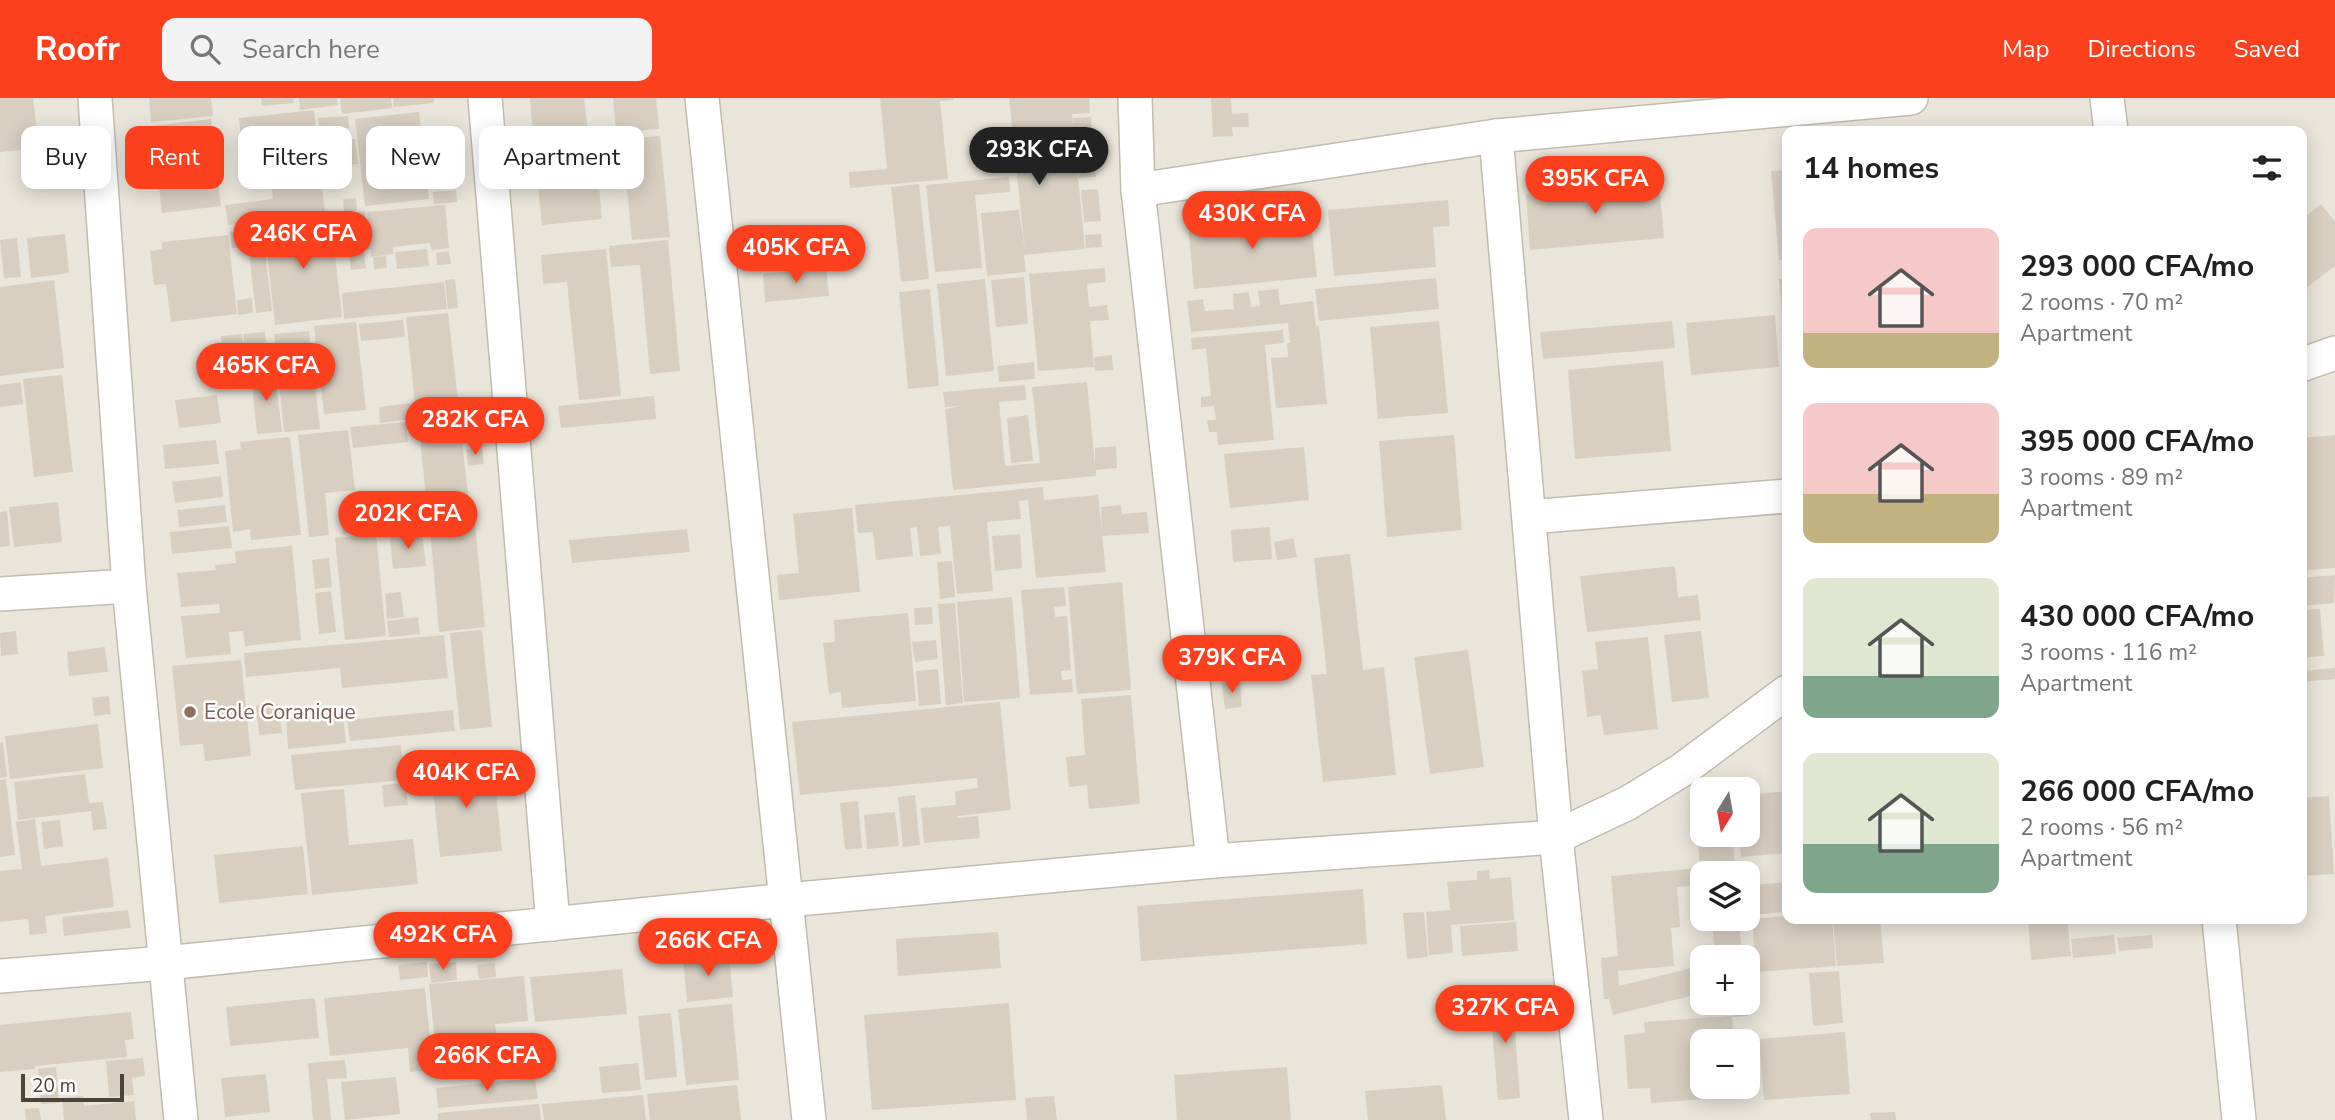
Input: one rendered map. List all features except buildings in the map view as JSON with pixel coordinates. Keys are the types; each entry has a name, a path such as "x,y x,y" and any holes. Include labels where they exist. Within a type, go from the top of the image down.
{"street":[{"path":"95,98 129,586 181,1120"},
{"path":"485,98 553,924"},
{"path":"702,98 809,1120"},
{"path":"1135,98 1138,190 1213,861"},
{"path":"1138,190 1496,136 1911,98"},
{"path":"2107,98 2110,126"},
{"path":"1496,136 1556,837 1586,1120"},
{"path":"2307,363 2335,353"},
{"path":"1529,517 1782,496"},
{"path":"0,594 129,586"},
{"path":"0,976 165,963 787,900 1213,861 1556,837 1628,803 1682,770 1782,696"},
{"path":"2219,924 2239,1120"}],"shaded area":[{"path":"0,98 2335,98 2335,1120 0,1120"}],"place":[{"name":"Ecole Coranique","path":"190,712"}]}
